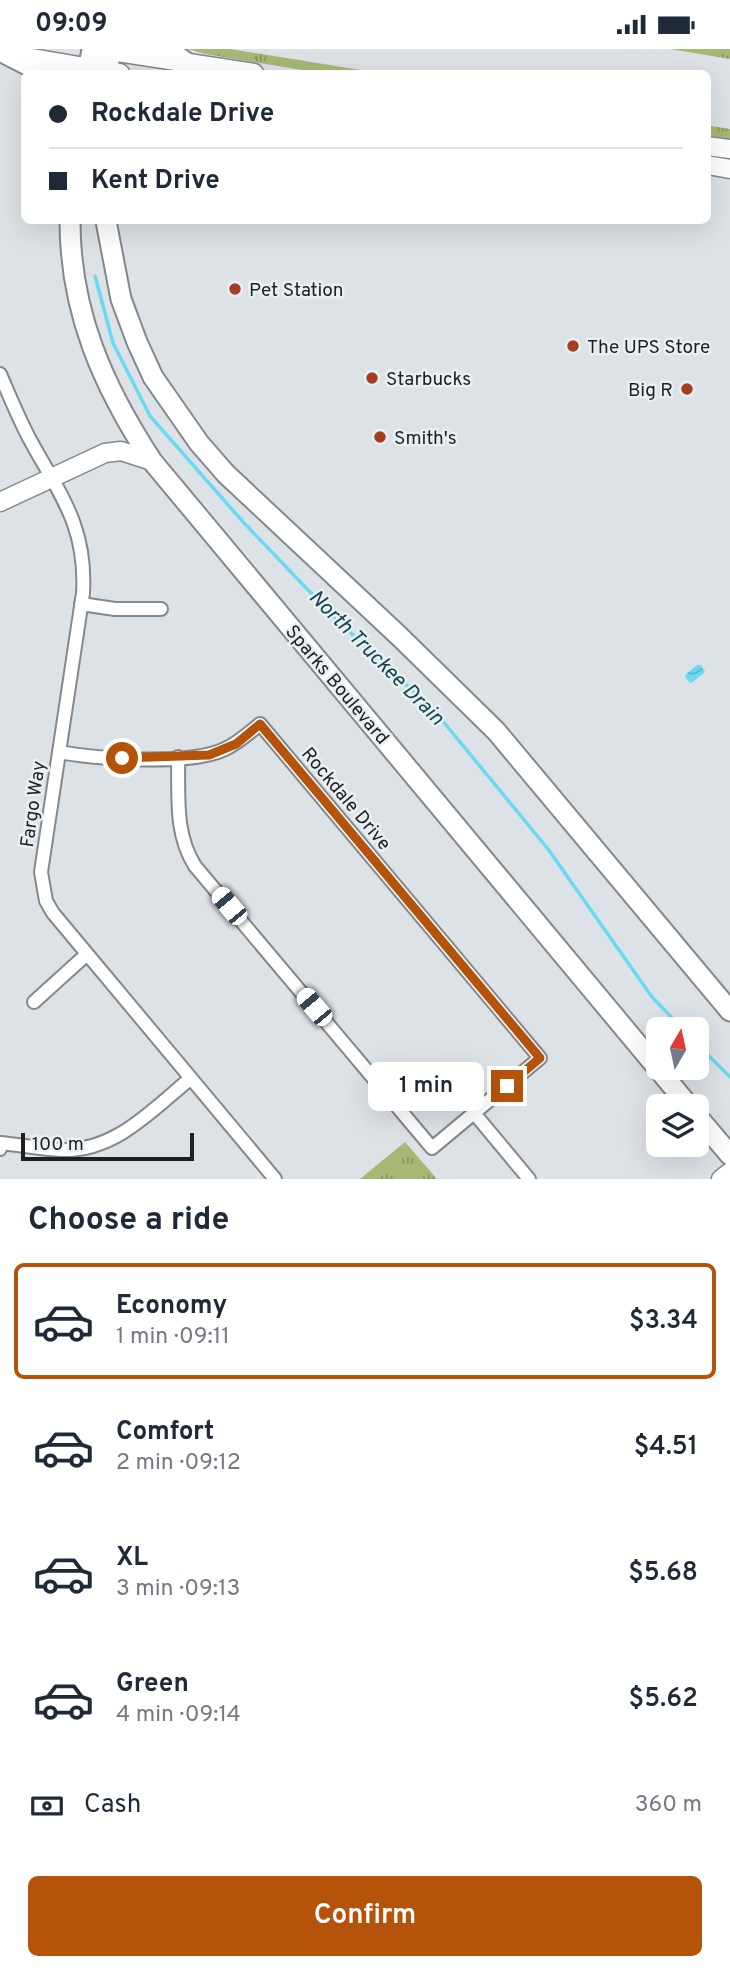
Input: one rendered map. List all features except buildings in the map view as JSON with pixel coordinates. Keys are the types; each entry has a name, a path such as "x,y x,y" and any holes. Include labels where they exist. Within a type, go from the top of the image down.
{"main road":[{"path":"167,49 187,63"},
{"path":"3,53 103,62 187,63 234,70"},
{"path":"3,53 37,70"},
{"path":"711,146 730,149"},
{"path":"711,166 730,169"},
{"name":"Sparks Boulevard","path":"70,224 78,296 93,348 122,415 152,461 679,1094"},
{"path":"107,224 121,299 137,342 153,377 199,443 226,474 496,731 730,1011"},
{"path":"0,502 105,453 121,451 152,461"},
{"path":"709,1130 730,1155"},
{"path":"721,1179 730,1171"}],"street":[{"name":"Fargo Way","path":"0,374 27,434 69,507 82,548 84,569 41,872 46,901 53,913 275,1179"},
{"path":"81,604 115,609 161,609"},
{"name":"Rockdale Drive","path":"59,752 105,758 209,755 224,750 260,724 540,1058 474,1113"},
{"path":"178,757 179,827 182,840 195,866 432,1148 474,1113 529,1179"},
{"path":"34,1002 87,954"},
{"path":"0,1149 1,1143 60,1150 103,1143 126,1132 191,1078"}],"green space":[{"path":"188,49 230,49 360,70 302,70"},
{"path":"670,49 730,49 730,59"},
{"path":"711,126 730,129 730,139 711,136"},
{"path":"405,1142 437,1179 360,1179"}],"water":[{"path":"701,665 705,672 690,683 685,677 686,674"}],"waterway":[{"name":"North Truckee Drain","path":"95,276 113,343 150,416 244,523 336,619 437,714 548,849 652,997 671,1017"},
{"name":"North Truckee Drain","path":"709,1056 730,1077"}],"place":[{"name":"Pet Station","path":"235,289"},
{"name":"The UPS Store","path":"573,346"},
{"name":"Starbucks","path":"372,378"},
{"name":"Big R","path":"687,389"},
{"name":"Smith's","path":"380,437"}],"route":[{"path":"122,758 209,755 236,744 260,724 540,1058 507,1086"}]}
